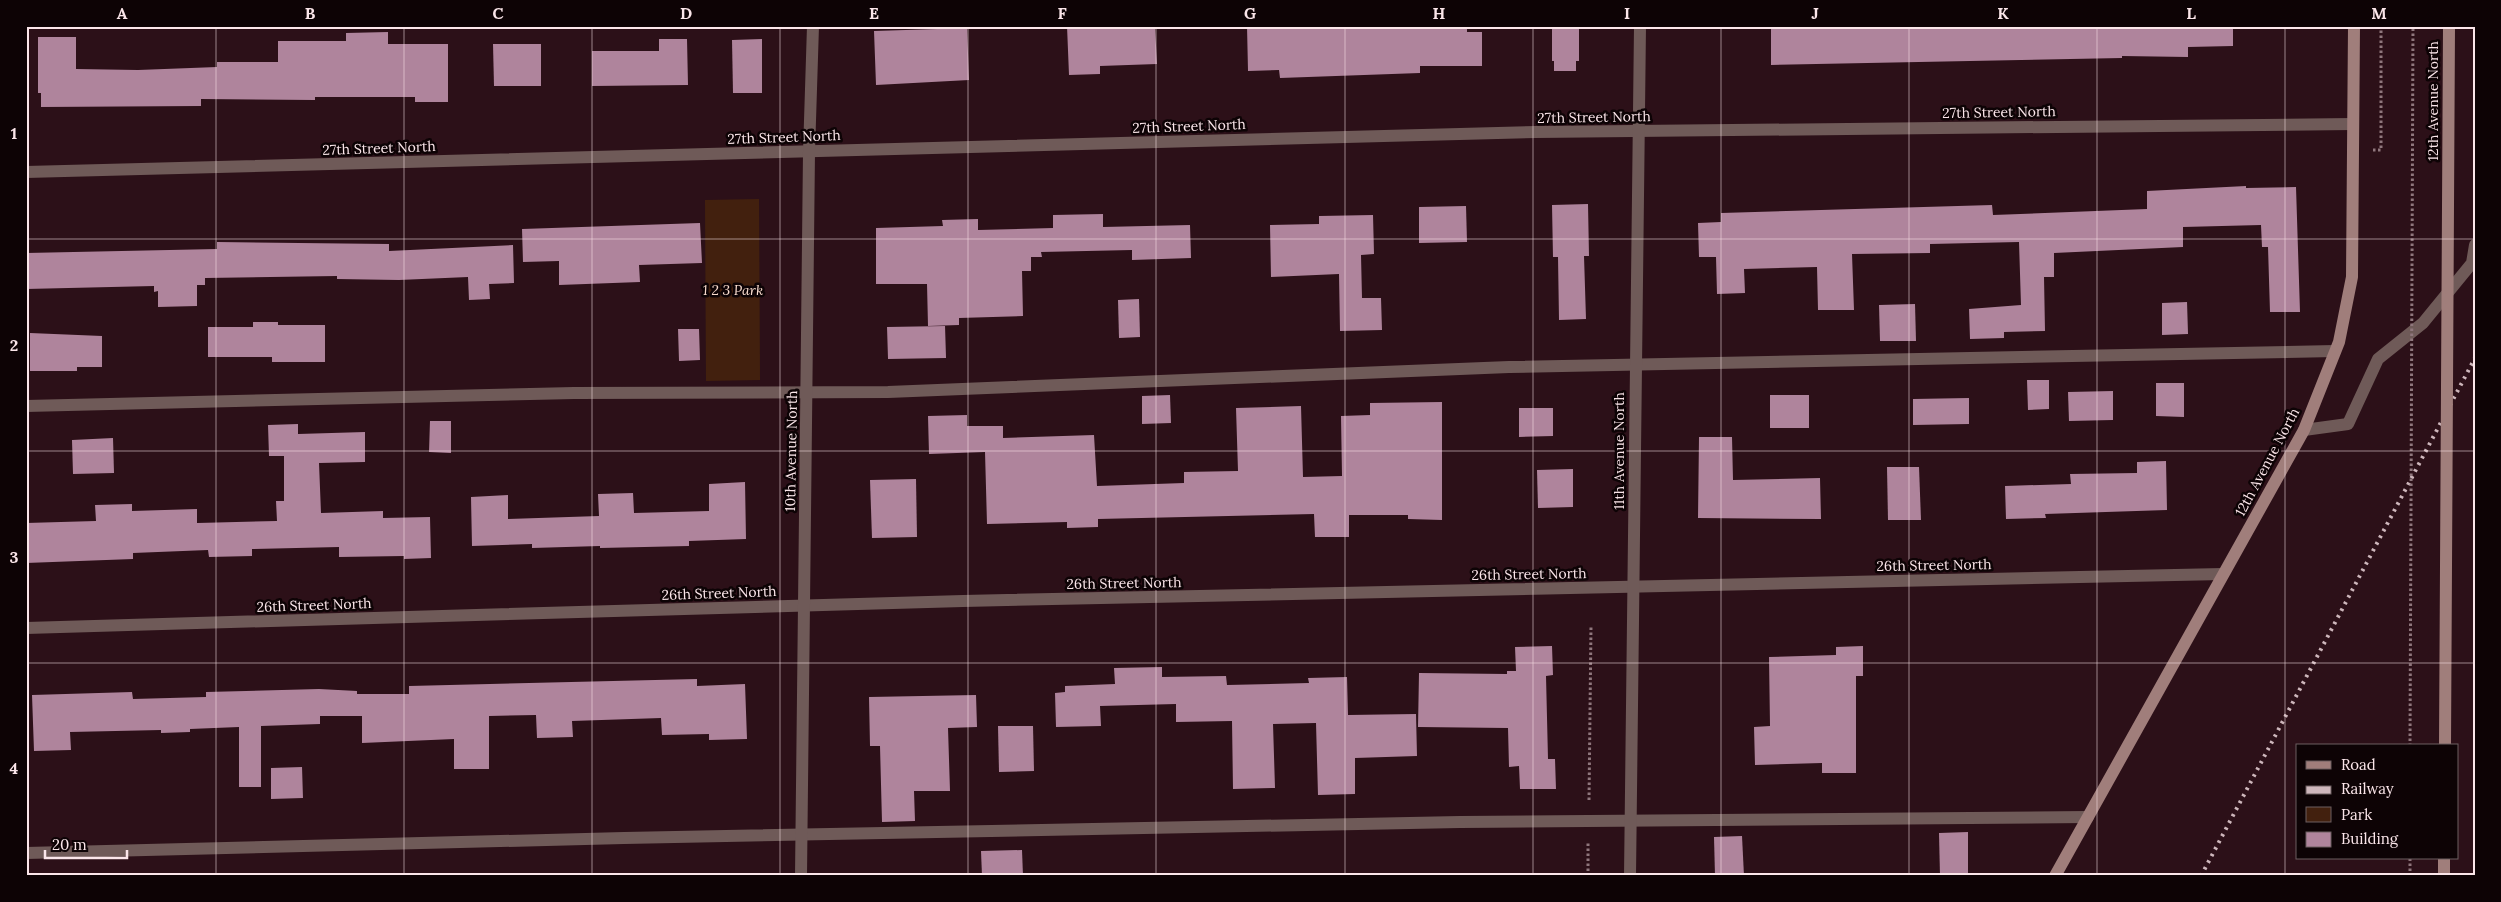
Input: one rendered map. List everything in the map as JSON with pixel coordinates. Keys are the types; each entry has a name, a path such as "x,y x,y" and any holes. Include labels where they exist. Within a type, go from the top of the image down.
{"street":[{"name":"10th Avenue North","path":"801,876 813,26"},
{"name":"11th Avenue North","path":"1630,876 1637,131 1640,26"},
{"name":"12th Avenue North","path":"2055,876 2304,430 2335,351 2352,277 2354,26"},
{"name":"12th Avenue North","path":"2445,744 2449,26"},
{"name":"27th Street North","path":"26,172 1637,131 2353,124"},
{"path":"2304,430 2348,424 2378,358 2423,323 2472,263 2475,245"},
{"path":"26,406 574,393 888,392 1509,367 2335,351"},
{"name":"26th Street North","path":"26,628 804,606 2223,574"},
{"path":"26,854 802,835 1589,821 2088,817"},
{"path":"2444,860 2444,876"}],"path":[{"path":"2353,150 2381,150 2381,26"},
{"path":"2410,744 2413,26"},
{"path":"1588,876 1590,626"},
{"path":"2410,860 2410,876"}],"green space":[{"name":"1 2 3 Park","path":"759,199 760,380 706,381 705,200"}],"building":[{"path":"937,26 967,26 969,80 876,85 874,31 937,29"},
{"path":"1067,26 1098,26 1098,29 1155,27 1157,64 1100,66 1100,74 1069,75"},
{"path":"1247,26 1467,26 1467,32 1482,32 1482,66 1420,66 1420,73 1280,78 1279,70 1248,71"},
{"path":"1552,26 1579,26 1579,61 1576,61 1576,71 1554,71 1554,61 1552,61"},
{"path":"1771,26 2233,26 2233,46 2188,47 2188,57 2122,56 2122,58 1771,65"},
{"path":"388,32 388,44 448,44 448,102 415,102 415,97 315,97 315,100 201,99 201,106 41,107 41,93 38,93 38,37 76,37 76,69 138,70 217,67 217,62 278,62 278,41 346,41 346,33"},
{"path":"659,39 687,39 688,85 592,86 592,51 659,51"},
{"path":"762,39 762,93 733,93 732,40"},
{"path":"493,44 541,44 541,86 494,86"},
{"path":"2246,186 2246,188 2296,187 2300,312 2270,312 2268,247 2262,247 2261,225 2183,227 2183,247 2054,253 2054,277 2044,277 2045,331 2004,332 2004,338 1970,339 1969,309 2021,305 2019,242 1930,244 1930,253 1852,254 1854,310 1818,310 1817,267 1744,269 1745,293 1717,294 1716,257 1699,257 1698,223 1721,222 1721,213 1992,205 1993,215 2147,209 2147,191"},
{"path":"1588,204 1589,256 1584,256 1586,319 1559,320 1558,257 1553,257 1552,205"},
{"path":"1466,206 1467,242 1419,243 1419,207"},
{"path":"1103,214 1103,227 1190,225 1191,258 1132,260 1132,250 1041,252 1042,257 1031,257 1031,271 1022,271 1023,316 959,318 959,325 928,326 927,284 876,284 876,228 943,226 942,220 978,219 978,230 1053,228 1053,215"},
{"path":"1373,215 1374,254 1361,255 1362,298 1381,298 1382,330 1340,331 1339,274 1271,277 1270,225 1319,224 1319,216"},
{"path":"700,223 702,263 639,265 640,282 559,285 559,261 523,262 522,229"},
{"path":"217,242 389,244 389,251 513,245 514,283 489,284 490,299 469,300 468,277 399,280 337,279 337,276 205,278 205,285 197,285 197,306 158,307 158,291 154,292 154,286 26,289 26,253 217,249"},
{"path":"1139,299 1140,337 1119,338 1118,300"},
{"path":"2187,302 2188,334 2162,335 2162,303"},
{"path":"1915,304 1916,341 1880,341 1879,305"},
{"path":"253,322 278,322 278,325 325,325 325,362 272,362 272,357 208,357 208,327 253,327"},
{"path":"945,326 946,358 888,359 887,327"},
{"path":"678,329 699,329 700,360 679,361"},
{"path":"30,333 102,336 102,367 77,367 77,371 30,371"},
{"path":"2027,380 2049,380 2049,409 2028,410"},
{"path":"2156,383 2184,383 2184,417 2156,416"},
{"path":"2113,391 2113,420 2069,421 2068,392"},
{"path":"1170,395 1171,423 1142,424 1142,396"},
{"path":"1770,395 1809,395 1809,428 1770,428"},
{"path":"1969,398 1969,424 1913,425 1913,399"},
{"path":"1442,402 1442,520 1408,519 1408,515 1349,515 1349,537 1315,537 1314,514 1098,519 1098,527 1067,528 1067,522 987,524 985,452 929,454 928,416 967,415 967,426 1003,426 1003,438 1094,435 1097,486 1184,483 1184,472 1238,471 1236,408 1301,406 1303,477 1342,476 1341,416 1370,415 1370,403"},
{"path":"1519,408 1553,408 1553,436 1519,437"},
{"path":"430,421 451,421 451,453 429,452"},
{"path":"298,424 298,434 365,432 365,462 319,463 321,513 383,511 383,518 430,517 431,558 404,559 404,556 339,557 339,547 252,549 252,556 209,557 208,550 133,553 133,559 26,563 26,523 96,521 95,505 132,504 132,511 197,509 197,523 277,521 276,501 284,501 284,456 269,456 268,425"},
{"path":"1699,437 1732,437 1733,480 1820,478 1821,519 1698,518"},
{"path":"113,438 114,473 73,474 72,440"},
{"path":"2166,461 2167,510 2045,514 2046,518 2006,519 2005,486 2071,484 2070,474 2137,473 2137,462"},
{"path":"1887,467 1919,467 1921,520 1888,520"},
{"path":"1573,469 1573,507 1538,508 1537,470"},
{"path":"916,479 917,537 872,538 870,480"},
{"path":"745,482 746,539 689,541 689,546 532,548 532,544 472,546 471,497 508,495 508,519 599,516 598,494 633,493 634,513 709,511 709,484"},
{"path":"1552,646 1553,675 1546,676 1548,759 1555,759 1556,789 1520,789 1519,766 1509,767 1508,728 1418,727 1419,673 1507,674 1507,671 1516,671 1515,647"},
{"path":"1863,646 1863,676 1856,676 1856,773 1822,773 1822,763 1755,765 1754,727 1770,726 1769,657 1836,655 1836,647"},
{"path":"1162,667 1162,677 1226,676 1227,685 1309,683 1308,678 1347,677 1348,715 1416,714 1417,756 1355,758 1355,794 1318,795 1316,723 1273,724 1275,788 1233,789 1232,721 1176,722 1176,704 1100,706 1101,726 1056,727 1055,693 1065,692 1065,686 1115,684 1114,668"},
{"path":"697,679 697,686 745,684 747,739 709,740 709,734 662,735 661,718 572,721 573,737 537,738 536,715 489,716 489,769 454,769 454,739 362,743 362,716 320,716 320,724 261,726 261,787 239,787 239,727 190,729 190,732 161,733 161,730 70,732 71,750 34,751 32,695 132,692 133,699 206,697 206,692 319,689 357,691 357,694 409,694 409,686"},
{"path":"976,695 977,727 948,728 950,791 914,791 915,821 882,822 880,746 870,746 869,697"},
{"path":"998,726 1033,726 1034,771 999,772"},
{"path":"302,767 303,798 271,799 271,768"},
{"path":"1968,832 1968,876 1940,876 1939,833"},
{"path":"1742,836 1744,876 1715,876 1714,837"},
{"path":"1022,850 1023,876 982,876 981,851"}],"railway":[{"path":"2201,876 2475,358"}]}
